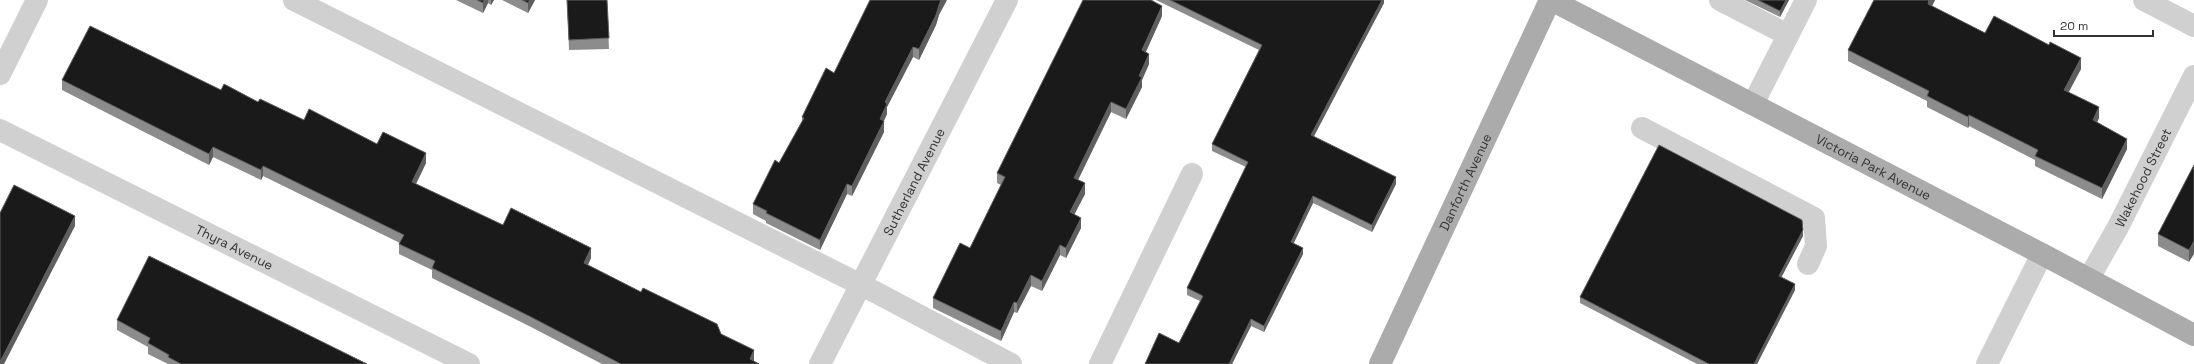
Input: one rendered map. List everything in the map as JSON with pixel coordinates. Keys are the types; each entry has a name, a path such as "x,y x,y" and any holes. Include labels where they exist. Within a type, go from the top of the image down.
{"main road":[{"name":"Victoria Park Avenue","path":"1551,0 2089,278 2194,335"},
{"name":"Danforth Avenue","path":"1380,364 1551,0"}],"street":[{"path":"0,74 37,0"},
{"path":"294,0 862,285 1011,364"},
{"name":"Sutherland Avenue","path":"820,364 862,285 1007,0"},
{"path":"1720,0 1788,35"},
{"path":"1753,104 1806,0"},
{"path":"2144,0 2194,26"},
{"name":"Wakehood Street","path":"2089,278 2118,227 2194,76"},
{"path":"1642,128 1814,218 1816,246 1808,264"},
{"name":"Thyra Avenue","path":"0,130 469,364"},
{"path":"1100,364 1192,174"},
{"path":"1987,364 2042,254"}],"building":[{"path":"477,0 484,0 483,3"},
{"path":"522,0 530,0 528,3"},
{"path":"567,0 607,0 609,38 569,40"},
{"path":"870,0 941,0 936,15 919,49 913,47 885,102 887,104 880,119 884,121 852,186 847,184 820,240 766,213 767,211 753,204 775,160 779,163 804,118 802,117 826,68 834,73"},
{"path":"1083,0 1151,0 1162,6 1142,50 1149,54 1139,76 1142,77 1126,109 1111,102 1074,178 1085,183 1070,212 1081,218 1066,248 1060,245 1042,281 1031,275 1017,303 1014,302 1001,331 933,298 960,243 970,248 1005,177 997,173"},
{"path":"1170,0 1382,0 1311,135 1396,177 1372,225 1313,196 1291,242 1303,248 1264,326 1251,319 1229,364 1145,364 1159,333 1179,343 1203,296 1187,288 1248,162 1212,144 1262,45"},
{"path":"1758,0 1786,0 1780,11"},
{"path":"1874,0 1929,0 1928,4 1985,33 1994,16 2049,45 2050,42 2081,58 2064,90 2099,107 2093,120 2127,139 2102,188 2035,156 2038,150 1969,115 1968,117 1927,96 1929,91 1848,50"},
{"path":"90,26 221,90 224,84 258,102 260,99 304,120 309,109 377,144 383,132 426,153 412,182 503,225 511,208 591,248 584,263 641,292 643,288 717,324 721,334 754,350 750,359 759,364 621,364 432,268 435,261 399,244 404,235 263,166 261,170 213,147 209,154 62,80"},
{"path":"1659,145 1802,220 1803,230 1779,276 1795,284 1754,364 1709,364 1580,297"},
{"path":"2194,165 2194,241 2189,250 2158,234"},
{"path":"14,185 75,216 0,362 0,213"},
{"path":"149,256 367,364 181,364 148,343 150,338 117,320"}]}
